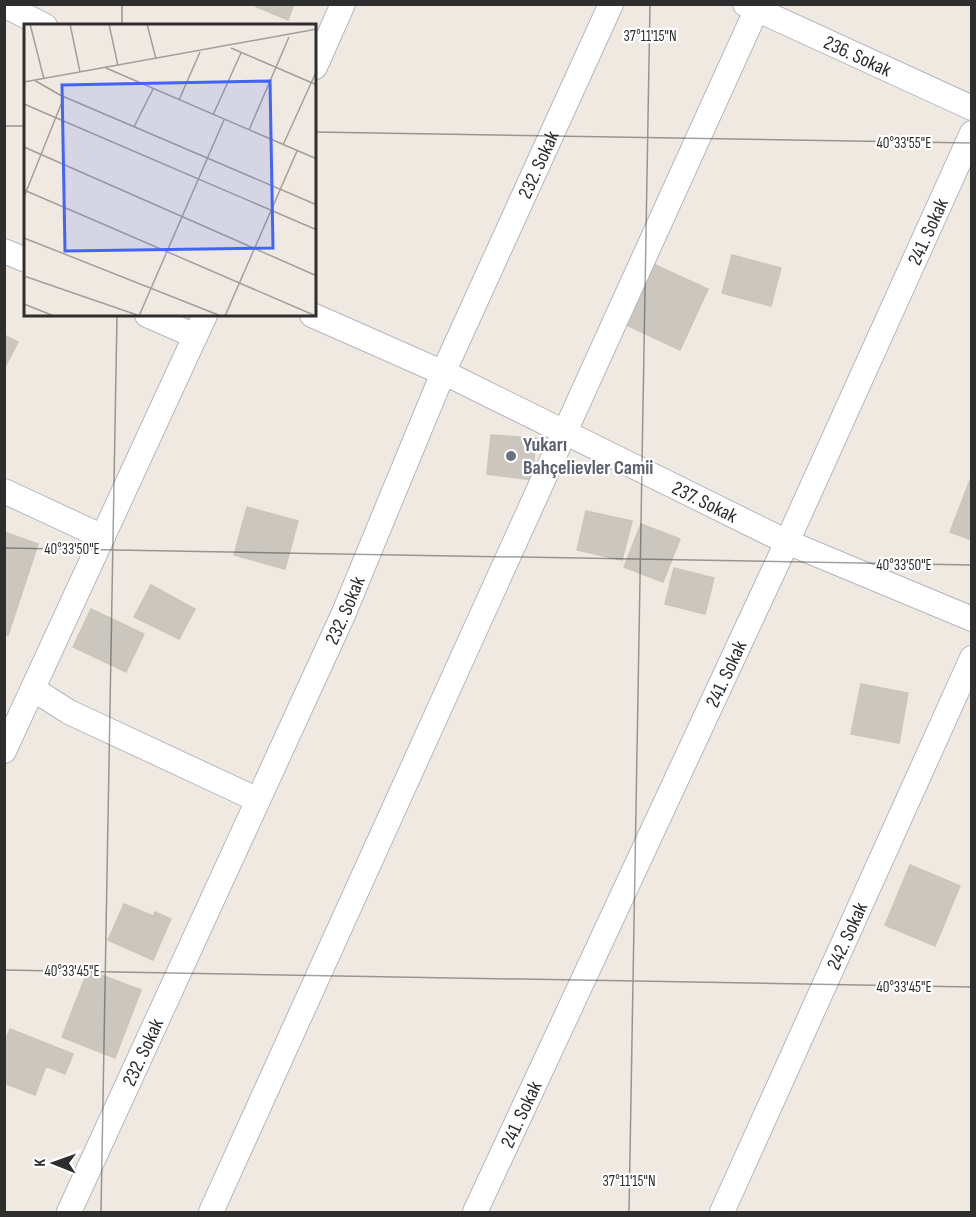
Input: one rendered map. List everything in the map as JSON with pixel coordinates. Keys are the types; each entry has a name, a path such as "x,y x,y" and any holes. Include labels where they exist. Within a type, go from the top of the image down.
{"street":[{"path":"316,65 343,4"},
{"name":"232. Sokak","path":"74,1211 258,800 344,615 443,373 611,4"},
{"path":"4,5 41,24"},
{"path":"211,1212 565,432 753,6"},
{"name":"236. Sokak","path":"753,6 972,108"},
{"name":"241. Sokak","path":"475,1212 787,542 972,133"},
{"path":"4,250 24,259"},
{"path":"4,751 200,326 152,316"},
{"name":"237. Sokak","path":"314,316 443,373 787,542 972,619"},
{"path":"4,491 103,537"},
{"name":"242. Sokak","path":"722,1212 972,658"},
{"path":"33,689 69,712 258,800"}],"building":[{"path":"250,4 294,4 288,20"},
{"path":"732,255 781,268 771,306 722,293"},
{"path":"651,263 708,289 680,350 624,324"},
{"path":"4,335 18,342 4,369"},
{"name":"Yukarı Bahçelievler Camii","path":"491,435 536,438 532,480 487,474"},
{"path":"972,475 972,540 950,532"},
{"path":"247,507 298,521 285,569 234,555"},
{"path":"586,511 632,521 622,560 577,550"},
{"path":"641,524 680,539 663,582 624,567"},
{"path":"4,532 38,544 8,635 4,634"},
{"path":"674,568 714,578 705,614 665,604"},
{"path":"151,585 195,609 179,639 134,617"},
{"path":"91,609 144,634 126,672 73,647"},
{"path":"861,684 908,693 899,743 851,734"},
{"path":"910,865 960,886 935,946 885,925"},
{"path":"124,904 153,916 155,912 171,919 153,960 108,940"},
{"path":"88,970 141,990 115,1058 62,1037"},
{"path":"10,1029 73,1054 65,1074 46,1066 35,1095 4,1083 4,1044"}],"place":[{"name":"Yukarı Bahçelievler Camii","path":"511,456"}]}
